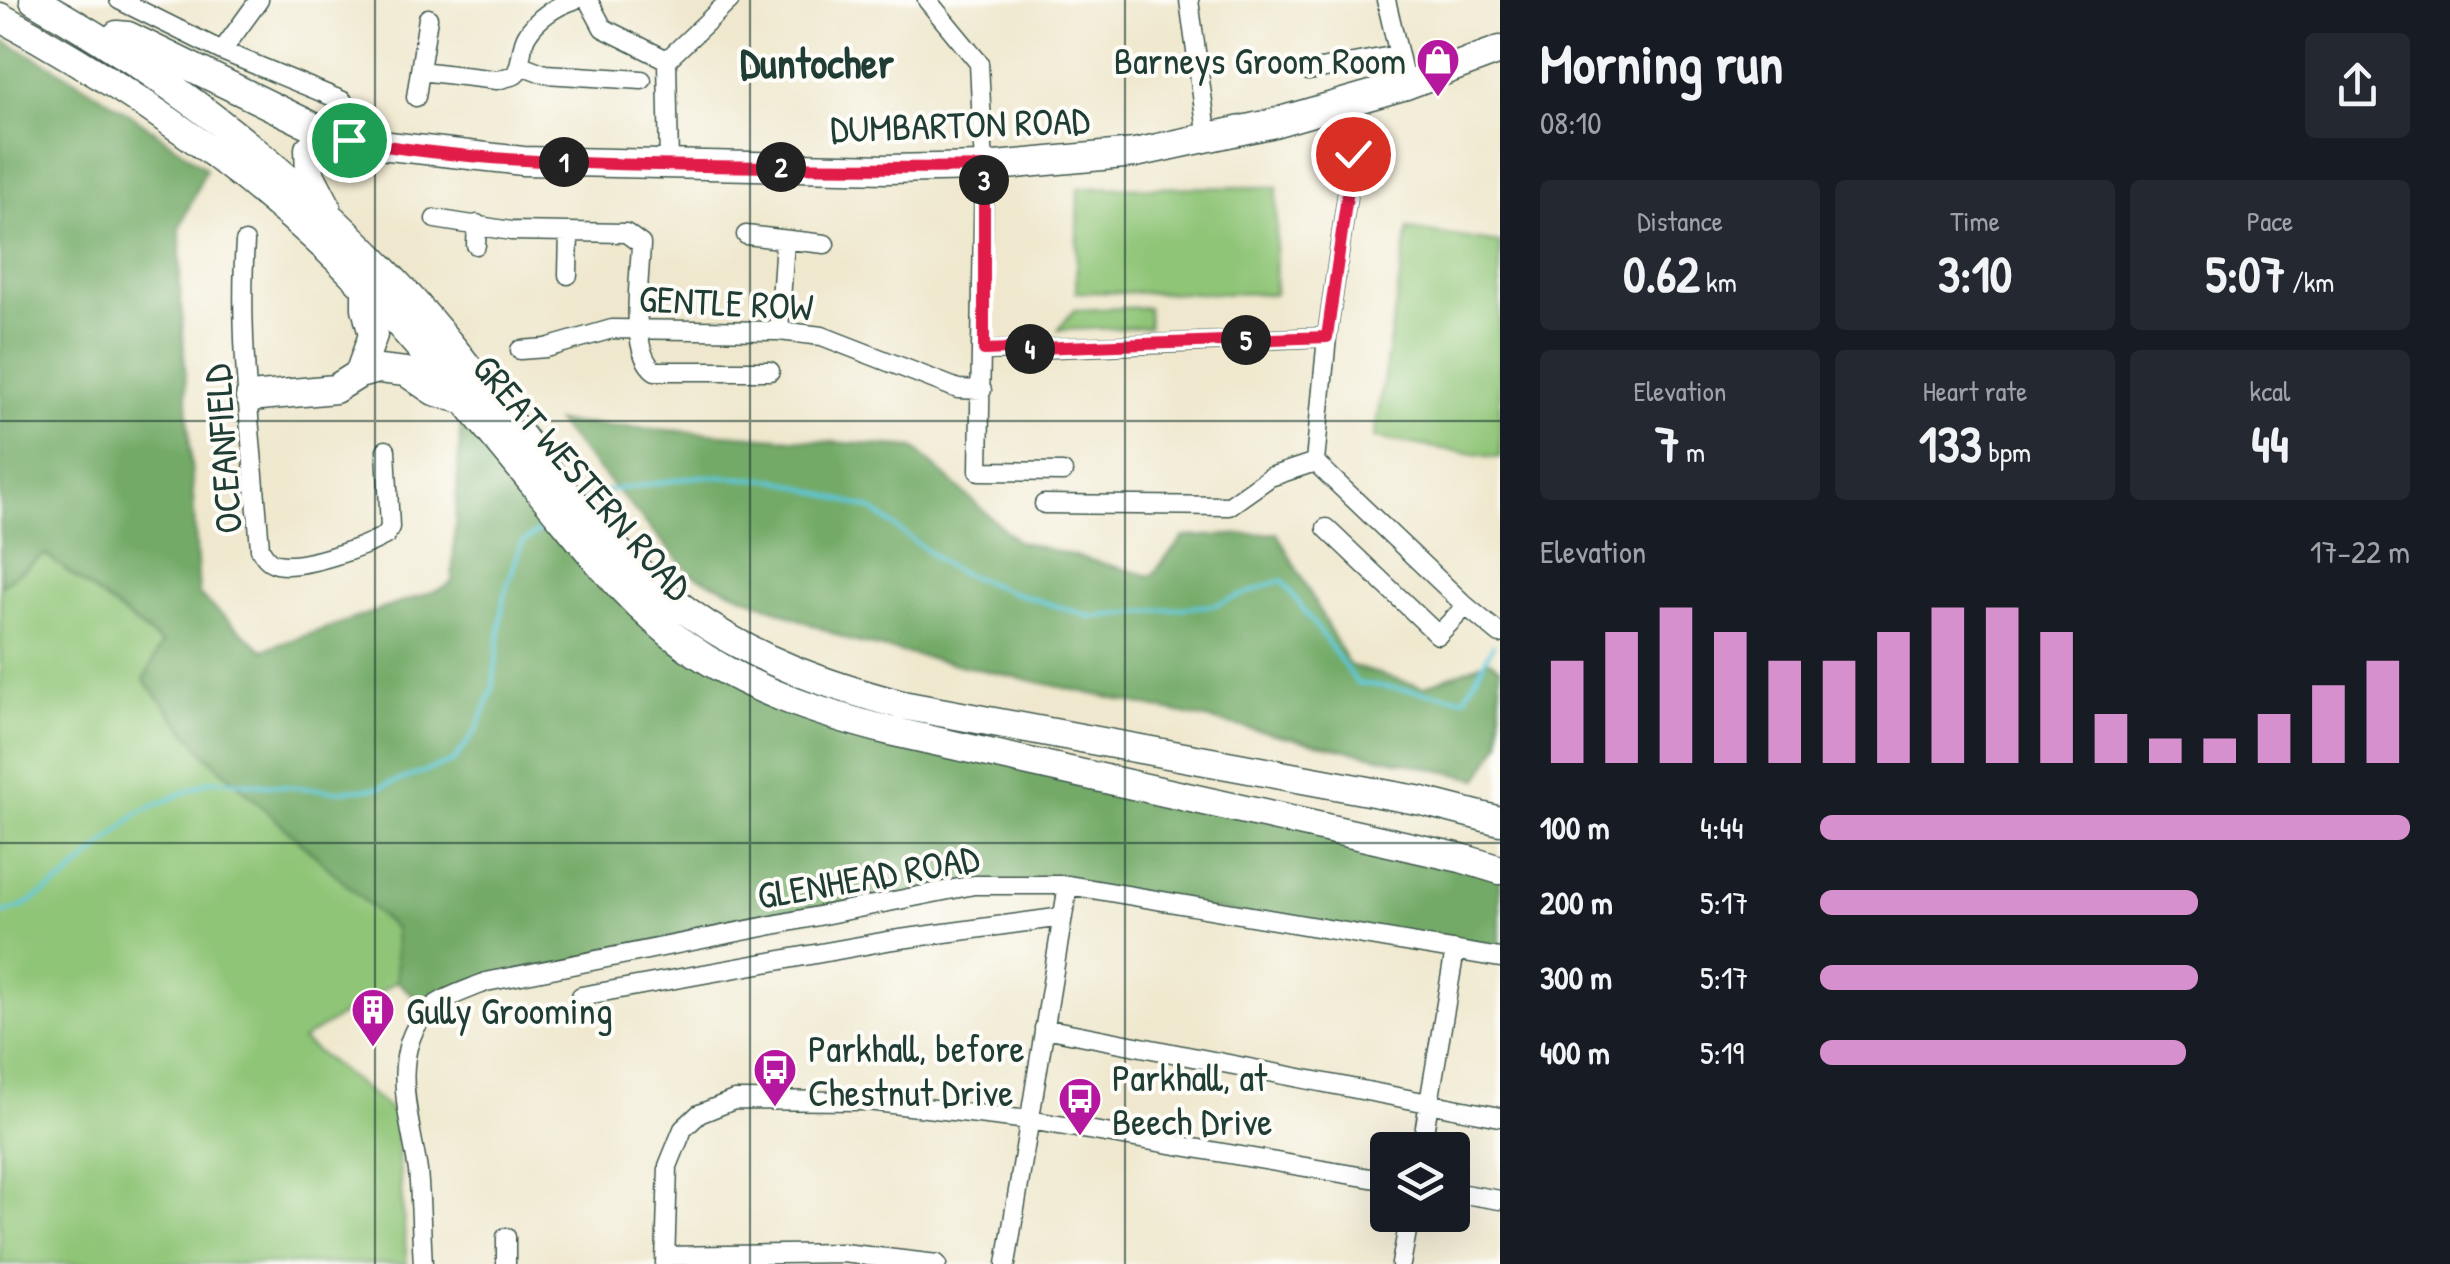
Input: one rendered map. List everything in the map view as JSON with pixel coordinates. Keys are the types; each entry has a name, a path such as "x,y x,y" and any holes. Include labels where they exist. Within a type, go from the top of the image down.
{"main road":[{"name":"GREAT WESTERN ROAD","path":"34,0 90,31 200,106 266,158 333,219 405,292 631,598 688,647 748,682 813,710 890,732 1461,858 1500,870"},
{"name":"GREAT WESTERN ROAD","path":"0,17 100,74 204,146 280,208 366,288 462,400 546,484"},
{"name":"DUMBARTON ROAD","path":"90,31 128,36 314,127 349,140 523,161 669,165 984,167 1136,154 1208,139 1406,84 1500,50"},
{"path":"333,219 310,174 307,154 319,142 349,140"},
{"path":"360,374 373,335 366,288"},
{"path":"250,396 335,389 360,374 394,369 406,372 434,391 462,400"},
{"name":"GREAT WESTERN ROAD","path":"584,530 690,613 772,661 834,686 902,705 1422,801 1500,821"}],"street":[{"path":"119,0 222,51 343,101"},
{"path":"222,51 258,0"},
{"path":"420,72 496,80 515,75 521,66 525,36 556,6 574,0"},
{"path":"588,0 603,28 668,60"},
{"path":"669,165 668,60 730,0"},
{"path":"927,0 979,63 984,167 984,350 979,471 1063,472"},
{"path":"1189,0 1208,139"},
{"path":"1386,0 1406,84"},
{"path":"416,97 428,18"},
{"path":"1309,72 1398,55"},
{"path":"521,66 545,74 642,80"},
{"path":"1315,462 1327,337 1353,154"},
{"path":"435,220 511,230 626,234 640,244 638,328 646,364 655,370 770,371"},
{"path":"476,245 477,224"},
{"path":"568,274 569,232"},
{"path":"746,236 826,244"},
{"path":"778,331 785,240"},
{"name":"OCEANFIELD","path":"245,242 243,278 260,548 272,563 282,566 320,559 386,535 390,527 386,450"},
{"name":"GENTLE ROW","path":"520,350 638,328 778,331 822,336 958,389 982,390"},
{"path":"984,350 1327,337"},
{"path":"1044,504 1229,506 1270,476 1315,462"},
{"path":"1315,462 1500,634"},
{"path":"1326,528 1438,635 1466,606"},
{"name":"GLENHEAD ROAD","path":"423,1264 418,1172 405,1098 406,1061 414,1029 428,1009 486,982 974,885 1068,885 1500,958"},
{"path":"1006,1264 1068,885"},
{"path":"581,996 893,940 1063,917"},
{"path":"1424,1132 1455,950"},
{"path":"1044,1028 1500,1117"},
{"path":"937,1264 843,1253 665,1260 668,1166 683,1129 698,1114 734,1100 868,1101 1029,1120 1370,1178"},
{"path":"1470,1195 1500,1200"},
{"path":"1401,1264 1407,1232"},
{"path":"506,1237 506,1264"}],"green space":[{"path":"0,39 106,99 206,169 180,227 180,286 199,595 263,650 452,582 462,400 631,598 779,697 1500,870 1500,958 1068,885 974,885 486,982 428,1009 397,981 395,929 204,753 144,680 162,643 45,554 0,586"},
{"path":"1277,187 1275,294 1076,292 1078,188"},
{"path":"1408,229 1500,243 1500,458 1374,438"},
{"path":"1148,307 1149,327 1058,330 1074,310"},
{"path":"556,422 914,448 1017,541 1151,576 1184,537 1277,533 1349,665 1423,687 1490,660 1500,668 1500,743 1479,779 851,641 691,574"},
{"path":"45,554 162,644 204,753 396,929 397,981 302,1040 395,1113 407,1264 0,1264 0,586"}],"waterway":[{"path":"584,499 594,493 701,476 777,480 871,509 950,568 1092,617 1215,605 1282,580 1357,683 1465,698 1493,645"},
{"path":"0,914 22,907 65,880 138,813 212,780 336,791 378,788 454,761 478,728 493,688 504,595 522,543 552,522"}],"place":[{"name":"Barneys Groom Room","path":"1438,98"},
{"name":"Gully Grooming","path":"373,1048"},
{"name":"Parkhall, before Chestnut Drive","path":"775,1108"},
{"name":"Parkhall, at Beech Drive","path":"1080,1137"}],"district":[{"name":"Duntocher","path":"817,62"}],"route":[{"path":"349,140 523,161 886,169 984,167 984,350 1327,337 1353,154"}]}
